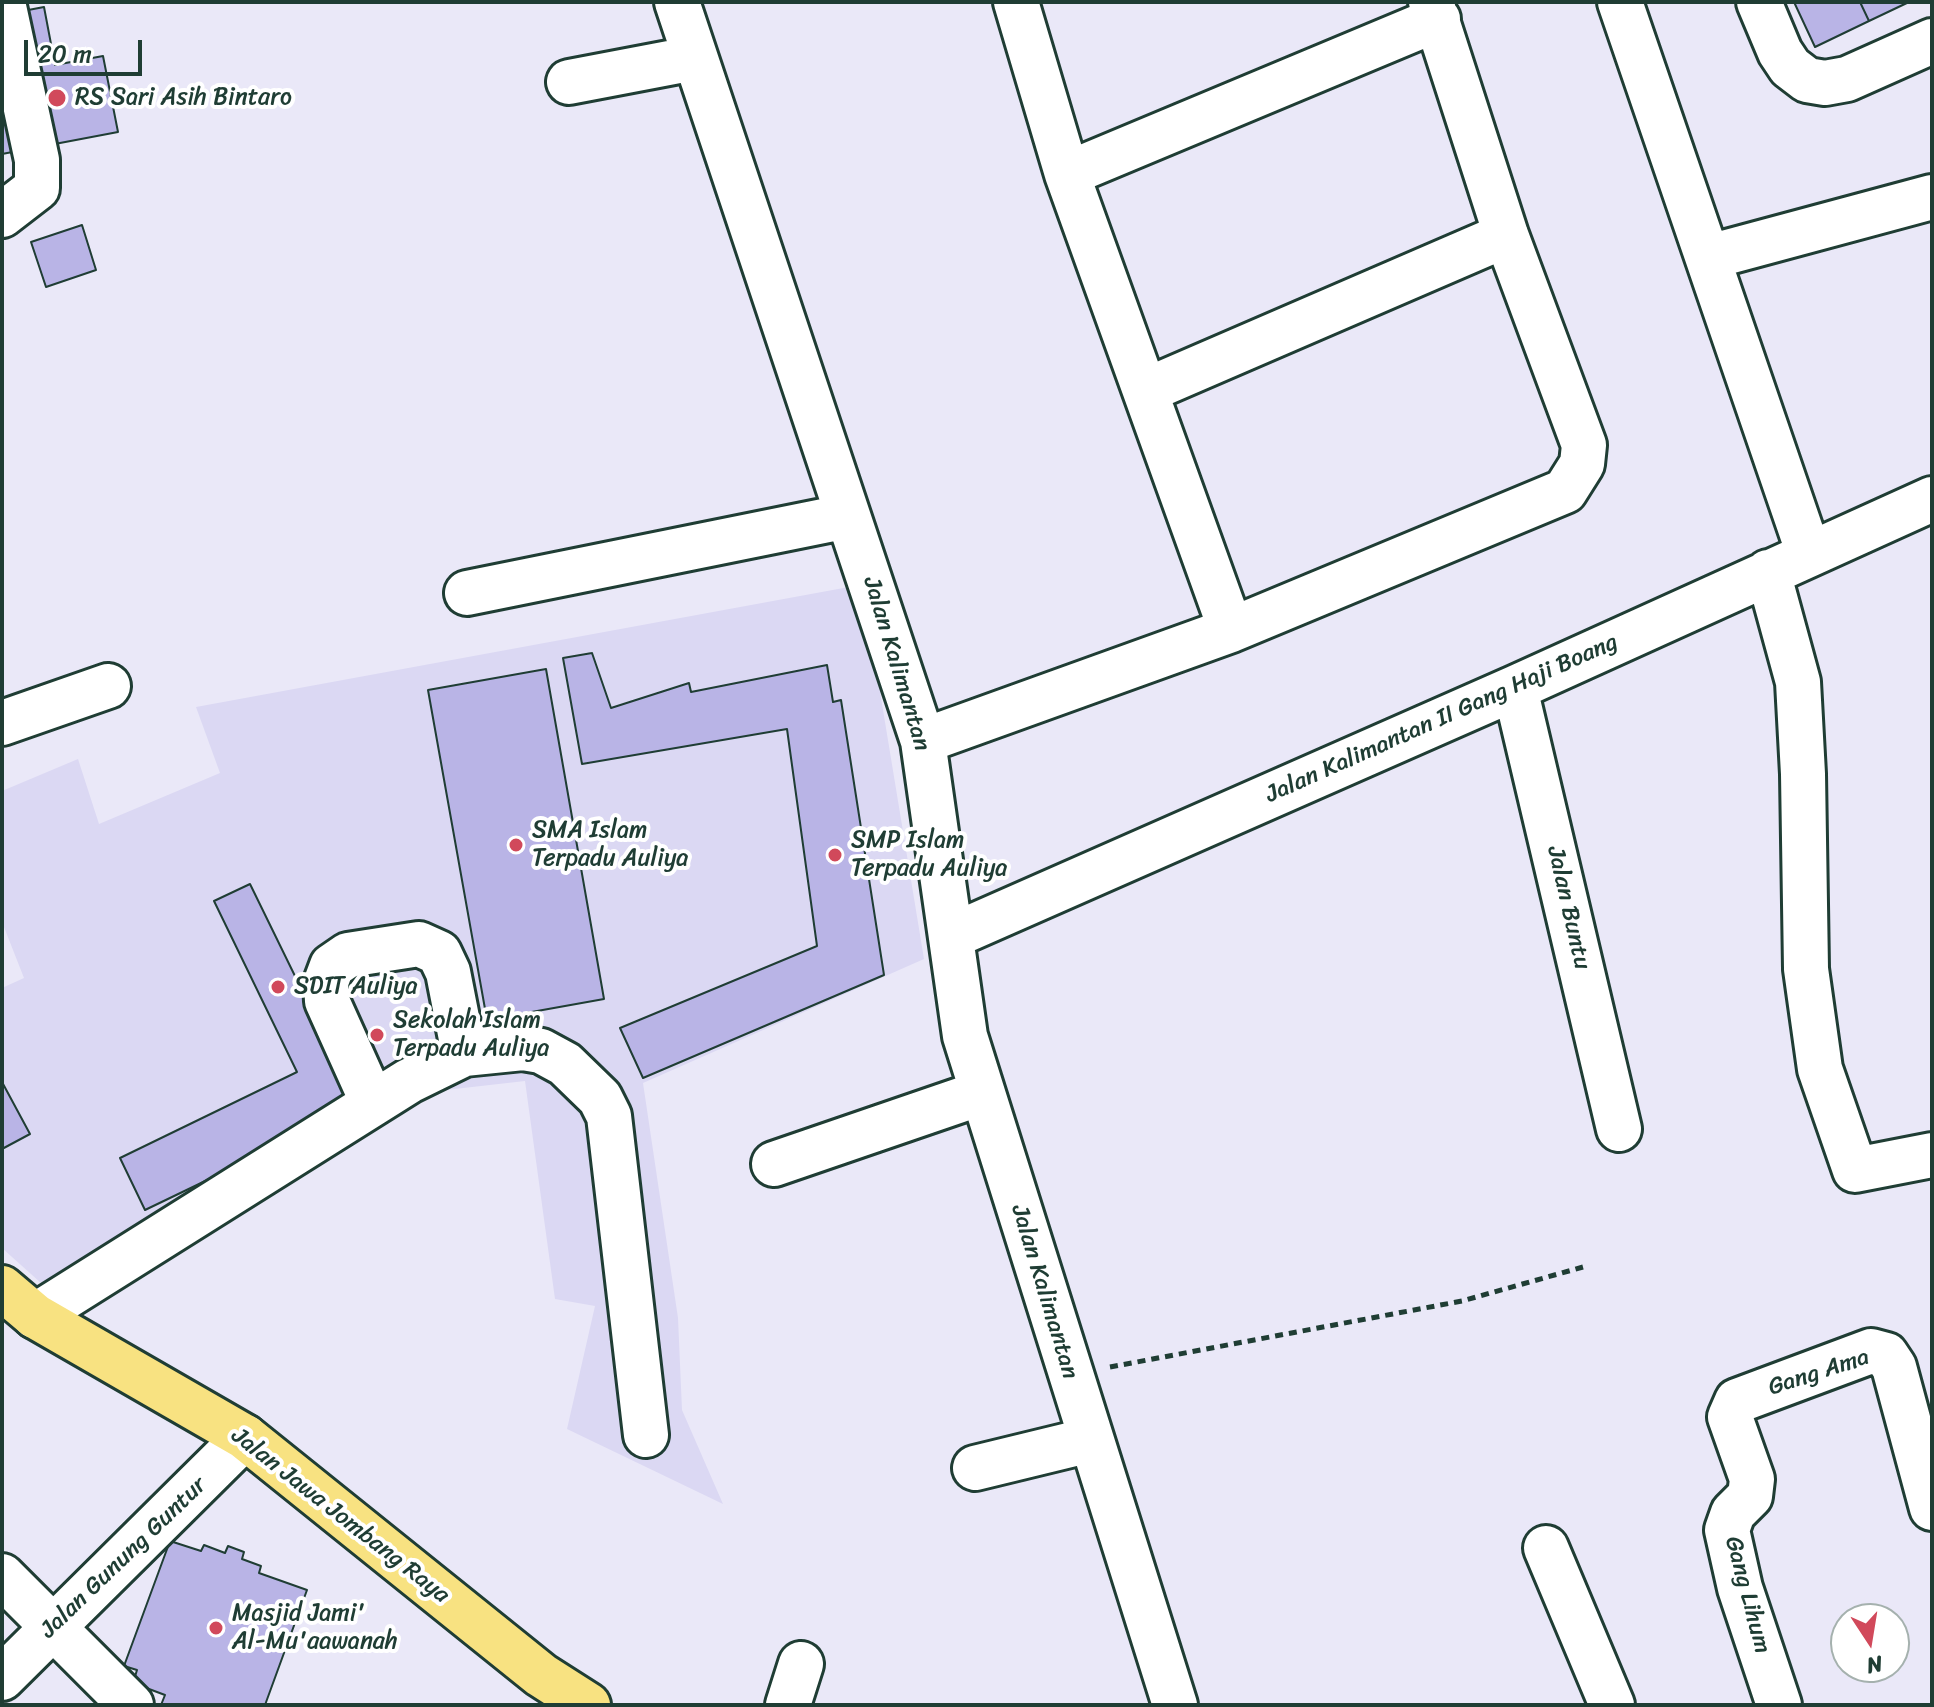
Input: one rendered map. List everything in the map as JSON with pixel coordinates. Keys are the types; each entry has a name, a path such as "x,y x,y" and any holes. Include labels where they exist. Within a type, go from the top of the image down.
{"main road":[{"name":"Jalan Jawa Jombang Raya","path":"2,1288 35,1316 245,1437 541,1675 588,1705"}],"street":[{"path":"2,215 37,188 37,160 3,2"},
{"name":"Jalan Kalimantan","path":"677,2 923,741 965,1036 1175,1705"},
{"path":"1016,2 1067,174 1231,630"},
{"path":"1620,2 1809,554"},
{"path":"1759,2 1780,52 1790,67 1807,80 1825,83 1847,79 1932,41"},
{"path":"923,741 1231,630 1565,491 1582,464 1584,445 1506,235 1435,11 1067,174"},
{"path":"569,82 695,58"},
{"path":"1709,257 1932,197"},
{"path":"1145,391 1506,235"},
{"name":"Jalan Kalimantan II Gang Haji Boang","path":"952,936 1515,688 1932,499"},
{"path":"467,593 848,516"},
{"path":"1768,572 1798,682 1803,774 1806,969 1820,1069 1855,1170 1932,1155"},
{"path":"2,723 108,686"},
{"name":"Jalan Buntu","path":"1515,688 1619,1129"},
{"path":"372,1101 327,1001 326,982 332,966 348,955 398,944 419,944 439,953 448,972 464,1054"},
{"path":"35,1316 372,1101 464,1054 523,1048 541,1051 565,1064 600,1098 609,1116 646,1435"},
{"path":"774,1164 981,1093"},
{"name":"Gang Ama","path":"1737,1401 1871,1351 1886,1355 1894,1367 1932,1508"},
{"name":"Gang Lihum","path":"1737,1401 1730,1417 1752,1479 1750,1496 1733,1513 1727,1530 1740,1588 1779,1705"},
{"name":"Jalan Gunung Guntur","path":"2,1678 245,1437"},
{"path":"975,1468 1090,1440"},
{"path":"1546,1548 1612,1705"},
{"path":"2,1576 131,1705"},
{"path":"788,1705 801,1664"}],"path":[{"path":"1070,1375 1462,1301 1583,1267"}],"shaded area":[{"name":"Sekolah Islam Terpadu Auliya","path":"849,587 872,643 924,959 643,1083 678,1318 682,1410 723,1504 567,1429 595,1306 555,1299 525,1081 428,1092 71,1310 2,1248 2,988 24,978 2,922 2,791 78,759 99,824 220,773 196,707"}],"building":[{"path":"1794,2 1860,2 1869,21 1815,47"},
{"path":"1860,2 1909,2 1869,21"},
{"name":"RS Sari Asih Bintaro","path":"44,7 55,65 103,56 118,132 2,154 2,15"},
{"path":"82,225 96,270 46,287 31,242"},
{"name":"SMP Islam Terpadu Auliya","path":"592,653 611,708 689,683 691,692 827,665 833,702 841,700 884,975 643,1078 620,1028 817,946 787,729 582,764 563,658"},
{"name":"SMA Islam Terpadu Auliya","path":"546,669 604,999 487,1020 428,690"},
{"name":"SDIT Auliya","path":"250,884 359,1107 145,1210 120,1158 297,1072 214,901"},
{"path":"2,1082 30,1134 2,1149"},
{"name":"Masjid Jami' Al-Mu'aawanah","path":"170,1541 201,1551 204,1545 225,1553 228,1546 244,1552 242,1559 261,1566 259,1573 307,1590 265,1705 161,1705 165,1695 133,1683 137,1670 124,1666"}],"place":[{"name":"RS Sari Asih Bintaro","path":"57,98"},
{"name":"SMA Islam Terpadu Auliya","path":"516,845"},
{"name":"SMP Islam Terpadu Auliya","path":"835,855"},
{"name":"SDIT Auliya","path":"278,987"},
{"name":"Sekolah Islam Terpadu Auliya","path":"377,1035"},
{"name":"Masjid Jami' Al-Mu'aawanah","path":"216,1628"}]}
